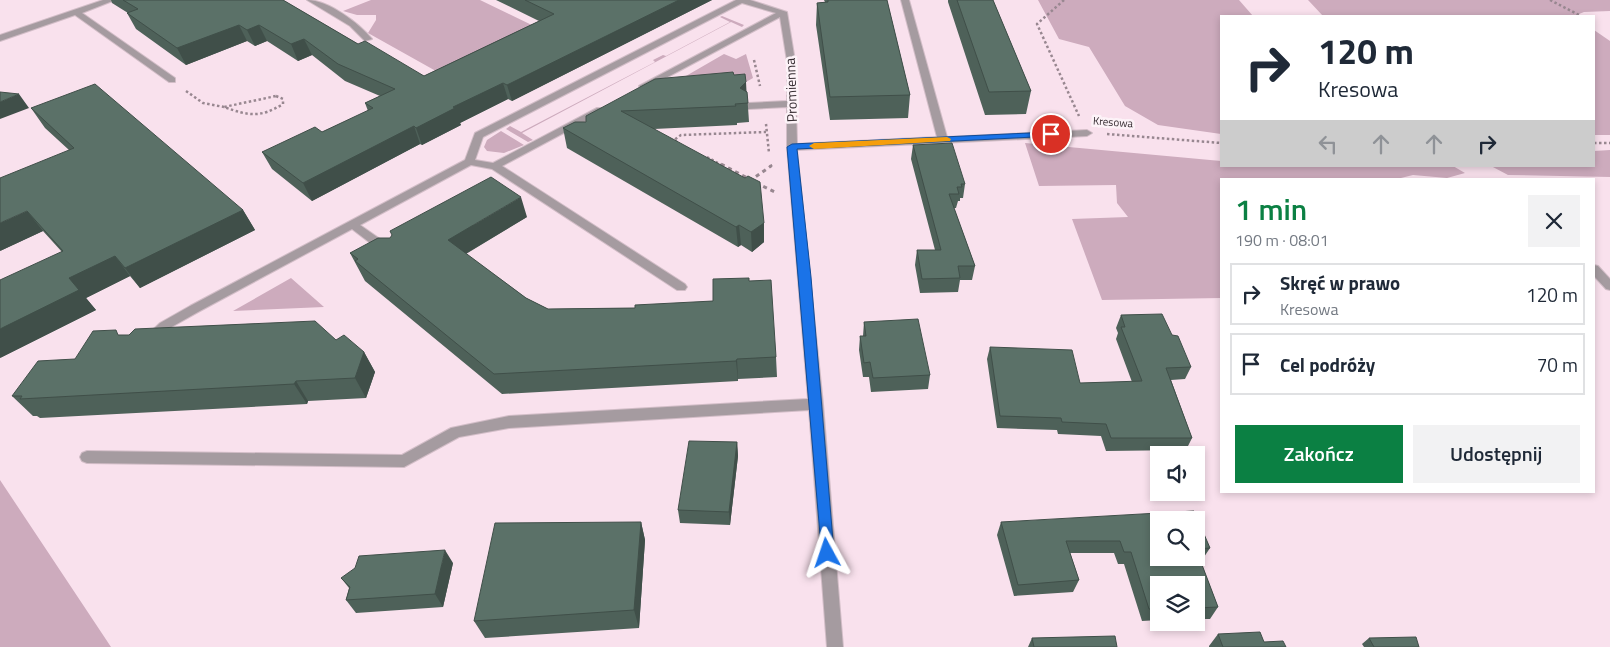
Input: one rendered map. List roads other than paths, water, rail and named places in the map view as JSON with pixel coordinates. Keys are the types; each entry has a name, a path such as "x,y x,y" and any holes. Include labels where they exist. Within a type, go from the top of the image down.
{"street":[{"path":"0,38 100,2 111,0"},
{"path":"311,0 353,24 368,39"},
{"path":"469,162 479,135 742,0 783,12"},
{"path":"905,0 943,140"},
{"path":"76,12 172,80"},
{"path":"636,90 783,12"},
{"name":"Promienna","path":"783,12 791,61 792,147 816,404 835,647"},
{"path":"495,166 572,130 610,104"},
{"path":"748,106 792,104"},
{"name":"Kresowa","path":"792,147 1087,132"},
{"path":"140,350 151,336 164,326 469,162 495,166 681,287"},
{"path":"352,224 393,254"},
{"path":"1595,270 1610,286"},
{"path":"87,457 206,457 404,461 456,432 509,422 816,404"}]}
